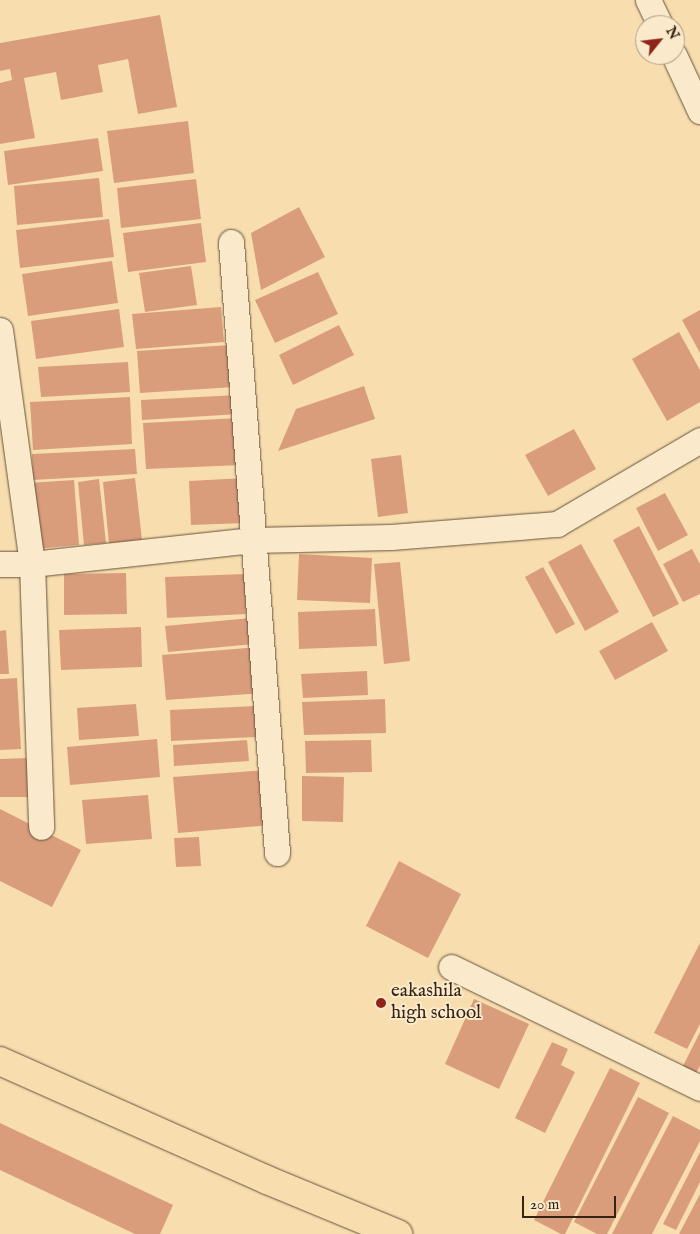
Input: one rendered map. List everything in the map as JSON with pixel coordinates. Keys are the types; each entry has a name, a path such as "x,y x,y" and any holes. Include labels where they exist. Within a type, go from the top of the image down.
{"main road":[{"path":"0,1061 267,1180 398,1234"}],"street":[{"path":"648,0 655,15"},
{"path":"679,65 700,111"},
{"path":"231,242 277,853"},
{"path":"0,330 32,564 41,828"},
{"path":"0,564 32,564 253,540 391,537 557,524 700,440"},
{"path":"451,966 700,1088"}],"building":[{"path":"160,15 177,107 138,114 128,59 98,65 103,92 61,100 56,72 24,78 35,138 0,144 0,83 12,80 10,69 0,71 0,43"},
{"path":"188,121 194,173 114,183 107,131"},
{"path":"98,138 103,171 8,185 4,151"},
{"path":"99,178 103,217 17,225 14,186"},
{"path":"196,179 201,219 121,228 117,188"},
{"path":"299,207 325,257 261,290 251,233"},
{"path":"109,219 114,257 20,268 16,230"},
{"path":"201,223 206,262 128,272 123,233"},
{"path":"112,261 118,303 28,316 22,274"},
{"path":"191,266 197,305 145,312 139,273"},
{"path":"318,272 338,314 275,343 255,300"},
{"path":"221,307 224,342 136,349 132,314"},
{"path":"119,309 124,347 36,359 31,321"},
{"path":"700,310 700,353 682,320"},
{"path":"339,325 354,355 293,385 279,355"},
{"path":"679,332 700,370 700,402 667,421 632,359"},
{"path":"231,345 234,387 140,393 137,351"},
{"path":"128,362 130,392 41,397 38,367"},
{"path":"364,386 375,419 278,451 296,409"},
{"path":"238,395 239,414 142,420 141,400"},
{"path":"130,397 132,444 33,450 30,402"},
{"path":"239,418 242,465 146,469 143,423"},
{"path":"574,429 596,469 548,496 525,455"},
{"path":"135,449 137,474 33,480 32,454"},
{"path":"401,455 408,513 378,517 371,459"},
{"path":"135,478 142,540 109,543 103,482"},
{"path":"244,478 246,523 191,525 189,481"},
{"path":"99,479 106,543 84,545 78,482"},
{"path":"74,480 79,545 34,549 28,483"},
{"path":"665,493 688,535 658,551 636,508"},
{"path":"639,526 679,604 653,617 613,540"},
{"path":"581,544 619,612 585,631 548,562"},
{"path":"692,549 700,564 700,594 683,602 663,564"},
{"path":"299,554 372,558 370,603 297,600"},
{"path":"400,562 410,661 384,664 374,564"},
{"path":"543,567 575,624 556,634 525,577"},
{"path":"126,573 127,614 64,615 64,574"},
{"path":"245,574 246,614 167,618 165,577"},
{"path":"375,609 377,646 299,649 298,612"},
{"path":"251,618 254,644 168,652 165,626"},
{"path":"652,622 668,651 615,680 599,651"},
{"path":"141,627 142,667 61,670 59,630"},
{"path":"6,630 9,674 0,674 0,631"},
{"path":"258,647 262,693 166,700 162,655"},
{"path":"367,671 368,695 303,698 301,674"},
{"path":"17,678 21,749 0,750 0,679"},
{"path":"385,699 386,733 304,735 302,702"},
{"path":"136,704 139,736 79,740 77,708"},
{"path":"257,706 258,737 171,741 170,710"},
{"path":"157,739 160,777 70,785 67,747"},
{"path":"247,740 249,761 174,766 173,745"},
{"path":"371,740 372,772 306,773 305,741"},
{"path":"27,758 28,797 0,797 0,759"},
{"path":"267,770 271,825 178,833 173,777"},
{"path":"302,776 344,777 343,822 302,821"},
{"path":"148,795 152,839 86,844 82,800"},
{"path":"0,809 81,850 52,907 0,881"},
{"path":"199,837 201,866 176,867 174,838"},
{"path":"399,861 461,894 428,958 366,926"},
{"path":"700,943 700,1024 687,1049 654,1033"},
{"path":"474,999 529,1024 499,1089 445,1064"},
{"path":"700,1032 700,1066 695,1075 682,1068"},
{"path":"552,1042 568,1049 561,1065 575,1072 545,1133 515,1118"},
{"path":"610,1068 640,1083 565,1234 561,1234 534,1220"},
{"path":"638,1097 669,1113 607,1234 597,1234 574,1222"},
{"path":"673,1116 700,1130 700,1141 652,1234 612,1234"},
{"path":"0,1123 173,1205 160,1234 135,1234 0,1170"},
{"path":"700,1152 700,1182 676,1230 663,1224"},
{"path":"700,1194 700,1234 679,1234"}],"place":[{"name":"eakashila high school","path":"381,1003"}]}
